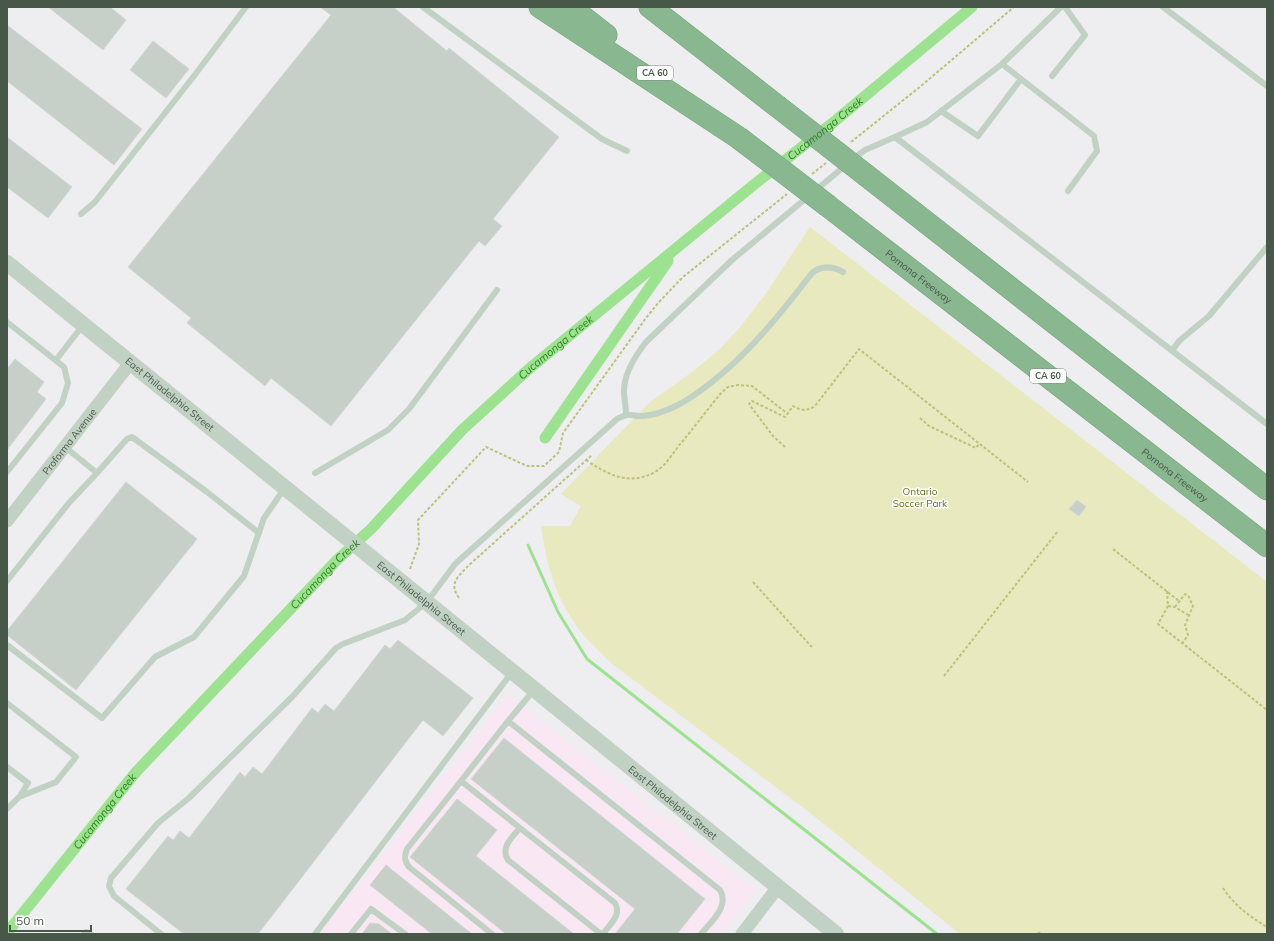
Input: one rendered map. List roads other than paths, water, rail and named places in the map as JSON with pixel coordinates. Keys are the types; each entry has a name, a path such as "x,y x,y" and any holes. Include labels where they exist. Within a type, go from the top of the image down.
{"highway":[{"path":"540,7 739,138"},
{"name":"Pomona Freeway","path":"570,7 1267,546"},
{"path":"650,7 1267,489"},
{"path":"669,7 738,76"}],"street":[{"name":"East Philadelphia Street","path":"7,263 380,563 534,690 836,934"},
{"name":"Proforma Avenue","path":"7,521 131,362"},
{"path":"742,934 778,887"}],"lane":[{"path":"82,214 100,196 246,7"},
{"path":"423,7 602,139 627,151"},
{"path":"626,414 624,390 628,372 636,356 646,342 753,242 864,150 927,122 1002,64 1061,7"},
{"path":"1052,76 1085,34 1065,7"},
{"path":"1162,7 1267,86"},
{"path":"1002,64 1094,136 1097,151 1068,191"},
{"path":"941,111 978,136 1021,79"},
{"path":"895,137 1267,424"},
{"path":"1172,351 1179,341 1209,316 1267,247"},
{"path":"160,934 114,896 110,891 109,886 111,878 158,823 189,798 244,746 292,697 336,648 405,620 426,602 455,564 609,425 626,414 641,416 660,413 678,405 700,392 728,369 752,346 780,315 812,273 823,267 830,267 843,272"},
{"path":"315,473 388,430 409,410 497,290"},
{"path":"7,322 64,366 68,382 62,403 7,472"},
{"path":"56,360 83,324"},
{"path":"7,581 68,504 127,439 132,437 207,492 259,533"},
{"path":"65,447 97,473"},
{"path":"7,645 102,718 155,657 194,637 244,576 264,518 285,487"},
{"path":"315,934 512,672"},
{"path":"492,934 409,867 405,860 405,852 534,690"},
{"path":"7,703 76,757 56,782 20,796"},
{"path":"508,721 720,890 723,895 723,904 701,934"},
{"path":"7,767 28,782 20,796 7,810"},
{"path":"461,781 615,903 618,908 618,914 602,934 508,860 505,853 506,845 520,828"},
{"path":"351,934 371,909 405,934"},
{"path":"84,934 86,932 91,934"}],"waterway":[{"name":"Cucamonga Creek","path":"7,933 136,772 337,560 371,529 462,430 530,368 751,187 835,121 972,7"},
{"name":"Cucamonga Creek","path":"545,438 668,261"},
{"path":"528,545 558,612 587,659 937,934"}],"park label":[{"name":"Ontario Soccer Park","path":"920,496"}]}
